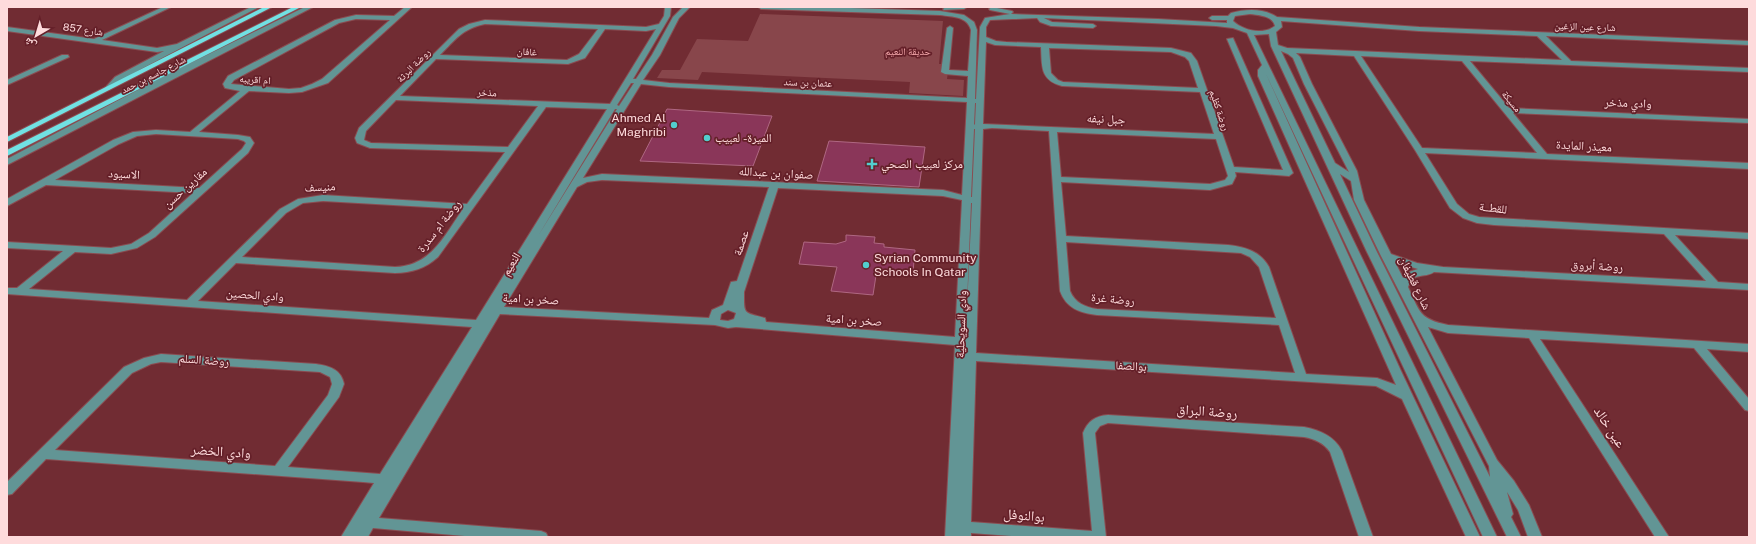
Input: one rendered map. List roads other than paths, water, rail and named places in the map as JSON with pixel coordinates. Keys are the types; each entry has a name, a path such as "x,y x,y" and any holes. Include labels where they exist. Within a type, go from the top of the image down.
{"main road":[{"name":"شارع جاسم بن حمد","path":"7,140 269,7"},
{"name":"شارع جاسم بن حمد","path":"7,153 298,7"}],"street":[{"path":"94,41 168,7"},
{"name":"شارع جاسم بن حمد","path":"180,46 256,7"},
{"name":"شارع جاسم بن حمد","path":"7,162 172,75 310,7"},
{"name":"ام اقريبه","path":"396,18 356,17 336,21 231,78 227,84 231,87 247,89 295,91 315,86 325,81 409,7"},
{"name":"النعيم","path":"632,84 654,30 667,16 668,7"},
{"path":"673,7 687,7"},
{"name":"النعيم","path":"348,537 364,522 616,109 632,84 656,55 676,18 687,7"},
{"path":"761,7 940,13 964,12"},
{"path":"886,7 964,12 978,20 1010,16 1181,22 1235,26"},
{"path":"1256,7 1262,14"},
{"path":"989,8 1040,13 1230,18"},
{"name":"وادي السويحلية","path":"958,531 975,99 982,49 983,27 995,13 989,8"},
{"path":"1230,18 1238,10 1262,14"},
{"name":"وادي السويحلية","path":"964,12 972,23 974,30 972,74 975,99"},
{"name":"شارع عين الزغين","path":"1262,14 1274,19 1419,29"},
{"path":"1040,17 1042,21 1051,24 1151,27"},
{"path":"1230,18 1230,22 1235,26"},
{"name":"شارع قطيفان","path":"1274,19 1279,23 1272,39 1280,48 1298,93 1371,250 1514,537"},
{"name":"روضة البرثة","path":"511,150 370,145 360,141 359,134 464,28 475,24 485,22 654,30"},
{"name":"شارع عين الزغين","path":"1235,26 1248,31 1261,33 1300,25 1749,43"},
{"name":"غافان","path":"436,57 568,62 582,56 602,28"},
{"path":"950,28 945,72 972,74"},
{"name":"شارع 857","path":"7,29 94,41 157,53 180,46"},
{"path":"1248,31 1266,65 1490,537"},
{"path":"1539,34 1568,62"},
{"name":"روضة كظيم","path":"982,38 1006,44"},
{"path":"1058,179 1216,186 1229,182 1232,176 1230,169 1289,173 1231,39"},
{"name":"روضة كظيم","path":"982,49 990,45 1045,45 1171,50 1188,55 1193,61 1230,169"},
{"path":"1045,45 1046,74 1049,78 1059,83 1072,85 1203,90"},
{"path":"1280,48 1307,52 1749,70"},
{"path":"1280,48 1297,59"},
{"path":"1298,93 1302,88 1294,70 1297,59 1307,52"},
{"name":"شارع جاسم بن حمد","path":"109,88 124,75 157,53"},
{"name":"للقطــة","path":"1356,54 1419,150 1452,206 1466,216 1477,220 1749,236"},
{"path":"9,81 65,57"},
{"name":"مسيكة","path":"1464,58 1544,156"},
{"name":"شارع قطيفان","path":"1297,59 1308,84 1353,171 1360,200 1418,318 1493,463 1518,497 1536,537"},
{"path":"1266,65 1262,70 1262,76 1395,371 1473,537"},
{"name":"عثمان بن سند","path":"632,84 975,99"},
{"path":"192,134 247,89"},
{"name":"مذخر","path":"394,98 616,109"},
{"name":"روضة ام سدرة","path":"233,260 395,270 410,269 431,259 543,105"},
{"name":"النعيم","path":"494,307 575,185 616,109"},
{"name":"وادي مذخر","path":"1507,110 1749,121"},
{"name":"جبل نيفه","path":"974,125 1219,137"},
{"name":"روضة غرة","path":"1053,129 1058,179 1061,239 1067,297 1071,303 1083,309 1097,312 1282,322"},
{"name":"مقارين حسن","path":"7,203 129,136 150,132 192,134 238,137 247,139 250,143 248,148 152,235 134,246 112,251 7,245"},
{"name":"معيذر المايدة","path":"1419,150 1749,166"},
{"path":"1332,165 1356,181"},
{"name":"صفوان بن عبدالله","path":"575,185 585,180 602,177 685,180 943,193 971,200"},
{"name":"الاسيود","path":"46,182 201,191"},
{"name":"عصمة","path":"727,307 770,185"},
{"name":"عصمة","path":"739,316 739,292 770,185"},
{"name":"منيسف","path":"189,304 288,207 309,199 323,198 469,207"},
{"path":"1667,232 1715,285"},
{"path":"1061,239 1228,248 1244,250 1258,258 1262,262 1302,377"},
{"path":"19,292 72,249"},
{"name":"روضة أبروق","path":"1371,250 1416,266 1443,270 1749,287"},
{"name":"روضة أبروق","path":"1403,287 1404,281 1409,276 1416,273 1443,270"},
{"name":"وادي الحصين","path":"7,291 484,324"},
{"name":"صخر بن امية","path":"494,307 715,319 727,325 739,316 965,338"},
{"path":"715,319 719,309 727,307 739,316"},
{"path":"1418,318 1435,326 1448,329 1749,348"},
{"path":"1429,339 1430,336 1437,331 1448,329"},
{"name":"عين خالد","path":"1532,334 1662,537"},
{"path":"1698,345 1749,407"},
{"name":"بوالصفا","path":"965,356 1377,382 1407,396"},
{"name":"روضة السلم","path":"7,490 123,375 134,366 148,361 166,358 316,368 330,371 338,379 337,390 278,471"},
{"path":"1377,382 1387,379 1395,371"},
{"name":"روضة البراق","path":"1099,537 1089,433 1093,425 1097,422 1108,419 1304,432 1321,437 1330,443 1336,451 1366,537"},
{"name":"وادي الخضر","path":"44,454 389,480"},
{"path":"1493,463 1504,502 1508,524"},
{"path":"364,522 541,537"},
{"name":"النعيم","path":"361,537 364,522"},
{"name":"بوالنوفل","path":"958,531 1093,537"}],"place":[{"name":"Ahmed Al Maghribi","path":"674,125"},
{"name":"الميرة - لعبيب","path":"707,138"},
{"name":"مركز لعبيب الصحي","path":"872,164"},
{"name":"Syrian Community Schools In Qatar","path":"866,265"}],"park label":[{"name":"حديقة النعيم","path":"908,51"}]}
